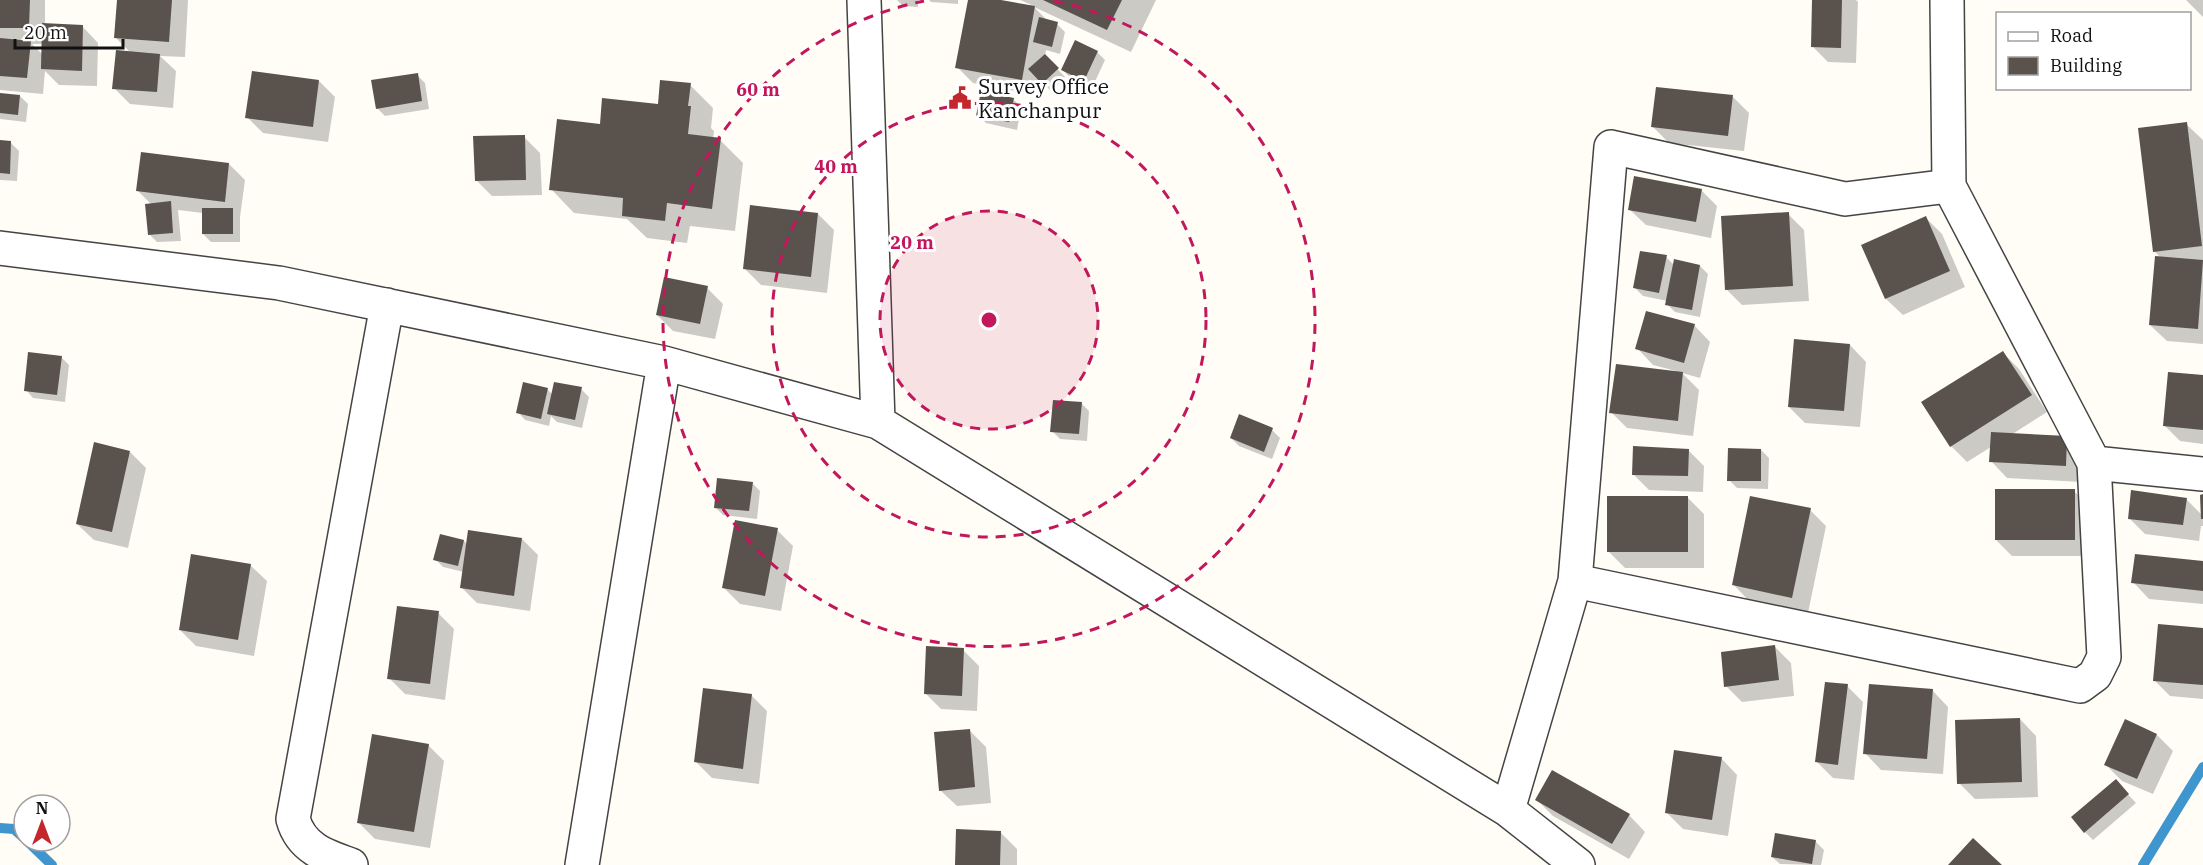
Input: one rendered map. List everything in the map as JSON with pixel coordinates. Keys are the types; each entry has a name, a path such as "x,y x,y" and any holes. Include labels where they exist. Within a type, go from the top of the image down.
{"street":[{"path":"864,0 878,422"},
{"path":"1575,581 2080,686 2095,675 2104,657 2094,463 1949,186 1947,0"},
{"path":"1508,810 1575,581 1611,147 1845,199 1949,186"},
{"path":"0,248 279,283 664,363 878,422 1508,810 1578,865"},
{"path":"351,865 320,854 302,840 296,831 293,819 387,305"},
{"path":"582,865 664,363"},
{"path":"2094,463 2203,474"}],"building":[{"path":"0,0 30,0 29,28 0,28"},
{"path":"117,0 172,0 169,42 114,38"},
{"path":"968,0 1001,0 1035,6 1022,80 955,68"},
{"path":"1043,0 1122,0 1107,30"},
{"path":"1812,0 1842,0 1841,48 1811,47"},
{"path":"1039,17 1058,22 1052,47 1033,42"},
{"path":"42,23 83,25 82,71 41,69"},
{"path":"0,38 31,41 27,78 0,76"},
{"path":"1075,40 1098,51 1084,81 1061,70"},
{"path":"116,50 160,54 157,92 112,89"},
{"path":"1045,54 1059,68 1042,84 1028,69"},
{"path":"252,71 319,80 313,127 245,118"},
{"path":"418,73 422,101 376,109 371,80"},
{"path":"660,80 691,83 688,134 721,138 712,209 667,203 665,221 622,216 623,198 549,190 557,119 600,124 602,98 658,104"},
{"path":"1656,87 1733,95 1728,136 1651,127"},
{"path":"981,91 1014,98 1009,122 976,116"},
{"path":"0,93 20,95 18,115 0,113"},
{"path":"2187,122 2202,246 2153,252 2138,128"},
{"path":"525,135 526,180 475,181 473,136"},
{"path":"0,140 11,141 10,174 0,173"},
{"path":"141,152 229,163 225,202 136,191"},
{"path":"1634,176 1702,189 1696,222 1628,210"},
{"path":"171,201 173,233 148,235 145,204"},
{"path":"750,205 818,213 811,277 743,269"},
{"path":"202,208 233,208 233,234 202,234"},
{"path":"1789,212 1793,286 1725,290 1721,216"},
{"path":"1926,216 1950,271 1885,299 1861,245"},
{"path":"1640,251 1667,255 1659,293 1633,288"},
{"path":"2155,256 2203,260 2198,329 2149,325"},
{"path":"1674,259 1700,265 1692,310 1665,305"},
{"path":"664,277 708,286 700,324 656,315"},
{"path":"1646,311 1695,324 1684,363 1635,349"},
{"path":"1794,339 1850,344 1844,411 1788,407"},
{"path":"2003,351 2032,395 1950,447 1921,402"},
{"path":"28,352 62,356 57,395 24,391"},
{"path":"1616,364 1683,372 1678,421 1609,413"},
{"path":"2168,372 2203,375 2203,430 2163,426"},
{"path":"523,382 548,388 541,419 516,413"},
{"path":"554,382 582,387 575,420 547,414"},
{"path":"1053,400 1082,402 1079,434 1050,432"},
{"path":"1239,414 1273,428 1264,452 1230,438"},
{"path":"1991,432 2067,436 2066,466 1989,462"},
{"path":"94,442 130,451 112,532 76,524"},
{"path":"1633,446 1689,449 1688,476 1632,475"},
{"path":"1728,448 1761,449 1761,481 1727,481"},
{"path":"717,478 753,482 749,511 714,508"},
{"path":"1995,489 2075,489 2075,540 1995,540"},
{"path":"2131,490 2187,498 2183,525 2128,519"},
{"path":"2203,494 2203,519 2201,519 2200,495"},
{"path":"1607,496 1688,496 1688,552 1607,552"},
{"path":"1750,496 1811,508 1792,598 1732,585"},
{"path":"735,520 778,528 765,596 722,588"},
{"path":"468,530 522,538 514,596 460,588"},
{"path":"440,534 464,540 458,566 433,560"},
{"path":"191,554 251,564 238,640 179,630"},
{"path":"2135,554 2203,561 2203,591 2131,583"},
{"path":"397,606 439,611 430,684 387,679"},
{"path":"2158,624 2203,628 2203,685 2153,681"},
{"path":"1775,645 1779,680 1724,687 1721,652"},
{"path":"926,646 964,648 962,696 924,694"},
{"path":"1825,682 1848,684 1838,765 1815,762"},
{"path":"1869,684 1933,689 1927,759 1863,754"},
{"path":"703,688 752,694 743,769 694,762"},
{"path":"2020,718 2022,782 1957,784 1955,720"},
{"path":"2125,719 2157,734 2137,779 2104,765"},
{"path":"970,729 975,787 939,791 934,732"},
{"path":"372,734 429,744 414,832 357,823"},
{"path":"1674,750 1722,757 1712,820 1665,813"},
{"path":"1552,770 1630,814 1612,844 1535,800"},
{"path":"2116,779 2129,794 2084,833 2071,817"},
{"path":"956,829 1001,831 1000,865 955,865"},
{"path":"1775,833 1816,840 1812,864 1771,857"},
{"path":"1973,838 2002,865 1948,865"}],"waterway":[{"path":"2143,865 2203,767"},
{"path":"0,828 12,829"},
{"path":"40,853 52,865"}],"place":[{"name":"Survey Office Kanchanpur","path":"960,98"}]}
